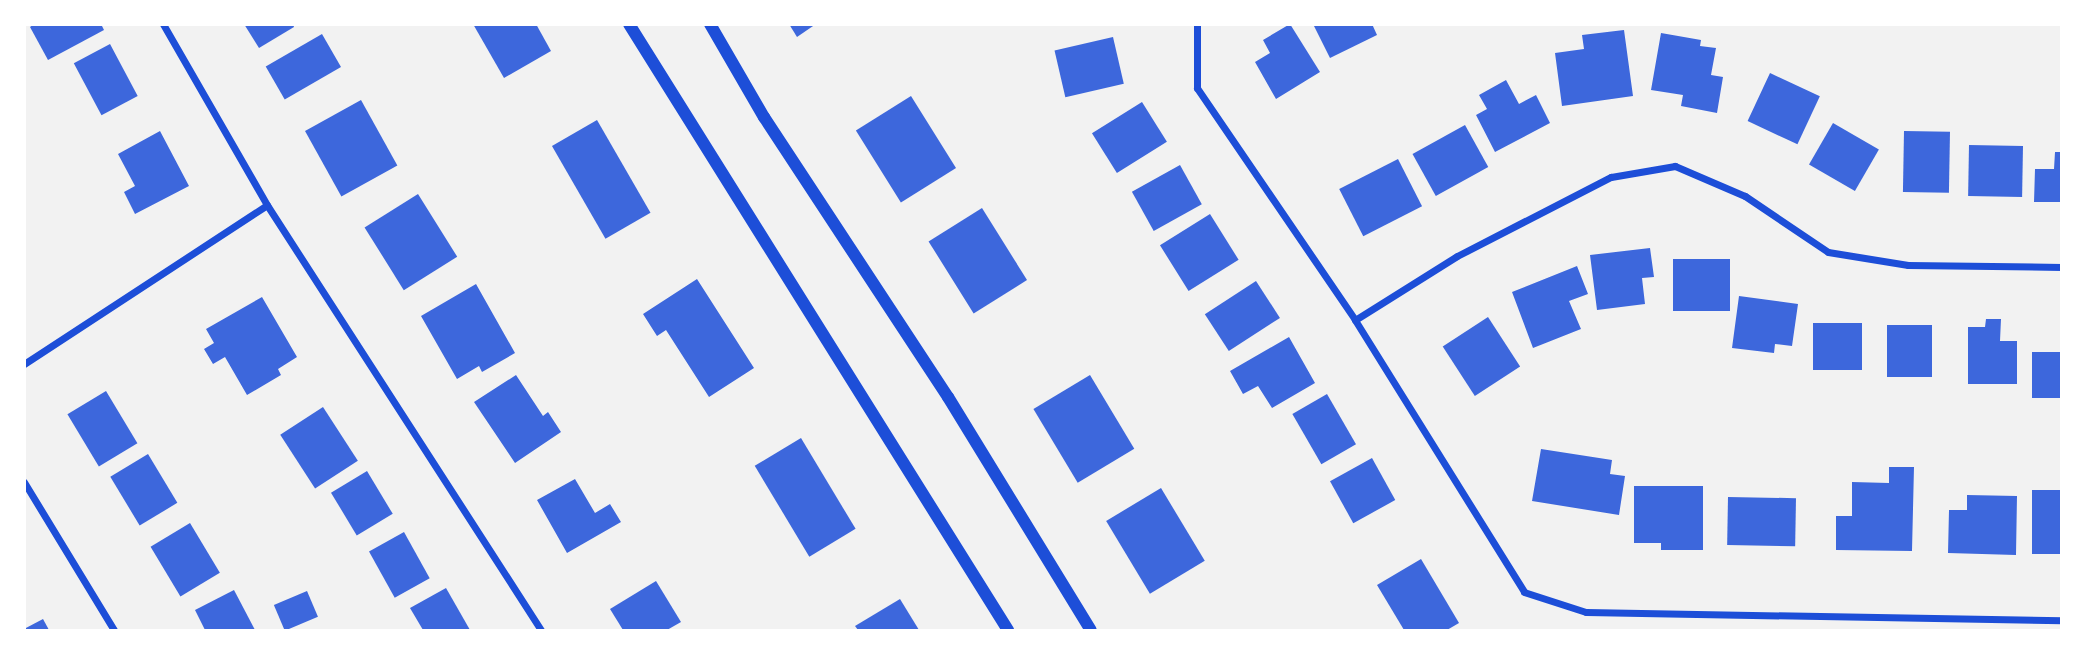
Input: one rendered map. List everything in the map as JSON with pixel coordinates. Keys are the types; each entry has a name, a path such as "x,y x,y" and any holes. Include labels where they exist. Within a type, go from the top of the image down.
{"street":[{"path":"163,24 267,205 541,631"},
{"path":"629,24 1008,631"},
{"path":"710,24 756,104 948,397 1091,631"},
{"path":"1197,24 1197,88 1355,320 1524,592 1586,612 2062,620"},
{"path":"1355,320 1457,256 1611,177 1675,166 1745,197 1828,252 1909,265 2062,267"},
{"path":"24,364 267,205"},
{"path":"24,482 114,631"}],"building":[{"path":"34,24 101,24 104,30 48,60 30,27"},
{"path":"244,24 293,24 294,27 259,48"},
{"path":"473,24 536,24 551,51 504,78"},
{"path":"789,24 816,24 797,37"},
{"path":"1290,24 1320,72 1276,99 1255,62 1270,53 1263,40"},
{"path":"1313,24 1372,24 1377,35 1330,58"},
{"path":"1624,30 1633,96 1562,106 1555,53 1584,49 1582,35"},
{"path":"1661,33 1701,40 1700,46 1716,48 1711,75 1723,77 1717,113 1681,106 1683,95 1651,90"},
{"path":"322,34 341,67 285,99 266,66"},
{"path":"1113,37 1124,84 1065,97 1055,50"},
{"path":"110,44 138,96 101,115 74,63"},
{"path":"1770,73 1820,96 1797,144 1748,121"},
{"path":"1506,80 1519,104 1536,95 1550,123 1495,152 1476,115 1487,109 1479,95"},
{"path":"911,96 956,168 901,203 856,130"},
{"path":"361,100 397,166 341,197 305,131"},
{"path":"1142,102 1167,142 1117,173 1092,133"},
{"path":"597,120 650,213 605,239 552,146"},
{"path":"1833,123 1879,150 1855,191 1809,165"},
{"path":"1465,125 1488,167 1436,196 1413,154"},
{"path":"160,131 189,186 135,214 124,192 135,186 118,154"},
{"path":"1904,131 1950,132 1949,193 1903,192"},
{"path":"1969,145 2023,146 2022,197 1968,196"},
{"path":"2055,152 2062,152 2062,202 2034,202 2035,169 2054,169"},
{"path":"1398,159 1422,206 1363,236 1339,189"},
{"path":"1180,165 1202,204 1154,231 1132,192"},
{"path":"418,194 457,257 404,290 365,227"},
{"path":"982,208 1027,280 974,313 929,241"},
{"path":"1210,214 1239,260 1189,291 1160,245"},
{"path":"1650,248 1654,277 1642,278 1645,304 1597,310 1590,255"},
{"path":"1673,259 1730,259 1730,311 1673,311"},
{"path":"1577,266 1588,294 1569,301 1581,329 1533,348 1512,292"},
{"path":"697,279 754,368 709,397 666,330 657,336 643,314"},
{"path":"1256,281 1280,318 1229,351 1205,314"},
{"path":"476,284 515,353 482,372 479,366 457,379 421,316"},
{"path":"1739,296 1798,304 1792,346 1775,344 1774,353 1732,348"},
{"path":"262,297 297,357 278,369 281,375 247,395 225,357 213,364 204,349 214,343 206,329"},
{"path":"1488,317 1520,366 1475,396 1443,346"},
{"path":"1986,319 2001,319 2000,341 2017,341 2017,384 1968,384 1968,327 1985,327"},
{"path":"1813,323 1862,323 1862,370 1813,370"},
{"path":"1887,325 1932,325 1932,377 1887,377"},
{"path":"1289,337 1315,383 1272,408 1258,386 1243,394 1230,371"},
{"path":"2032,352 2062,352 2062,398 2032,398"},
{"path":"516,375 543,416 548,412 561,432 515,463 474,402"},
{"path":"1090,375 1134,449 1078,483 1033,409"},
{"path":"106,391 137,443 99,466 67,414"},
{"path":"1327,394 1356,444 1321,464 1292,414"},
{"path":"323,407 358,461 315,488 280,435"},
{"path":"801,438 856,529 809,557 755,466"},
{"path":"1541,449 1612,460 1610,474 1625,476 1619,515 1532,501"},
{"path":"148,454 177,503 140,526 110,477"},
{"path":"1372,458 1395,500 1353,523 1330,481"},
{"path":"1889,467 1914,467 1912,551 1836,550 1836,516 1852,516 1852,482 1889,483"},
{"path":"367,471 393,514 357,535 331,493"},
{"path":"575,479 595,513 610,504 621,522 567,553 537,500"},
{"path":"1634,486 1703,486 1703,550 1661,550 1661,543 1634,543"},
{"path":"1161,488 1205,561 1150,594 1106,521"},
{"path":"2032,490 2062,490 2062,554 2032,554"},
{"path":"1967,495 2017,496 2016,555 1948,553 1949,510 1967,510"},
{"path":"1728,497 1796,498 1795,546 1727,545"},
{"path":"190,523 220,573 180,596 151,547"},
{"path":"404,532 430,578 395,598 369,551"},
{"path":"1421,559 1459,623 1447,630 1404,630 1377,585"},
{"path":"656,581 681,622 667,630 623,630 610,609"},
{"path":"446,588 470,630 423,630 410,608"},
{"path":"234,590 255,630 205,630 195,610"},
{"path":"307,591 318,617 284,630 274,605"},
{"path":"900,599 919,630 858,630 855,626"},
{"path":"43,619 49,630 24,630 24,629"}]}
